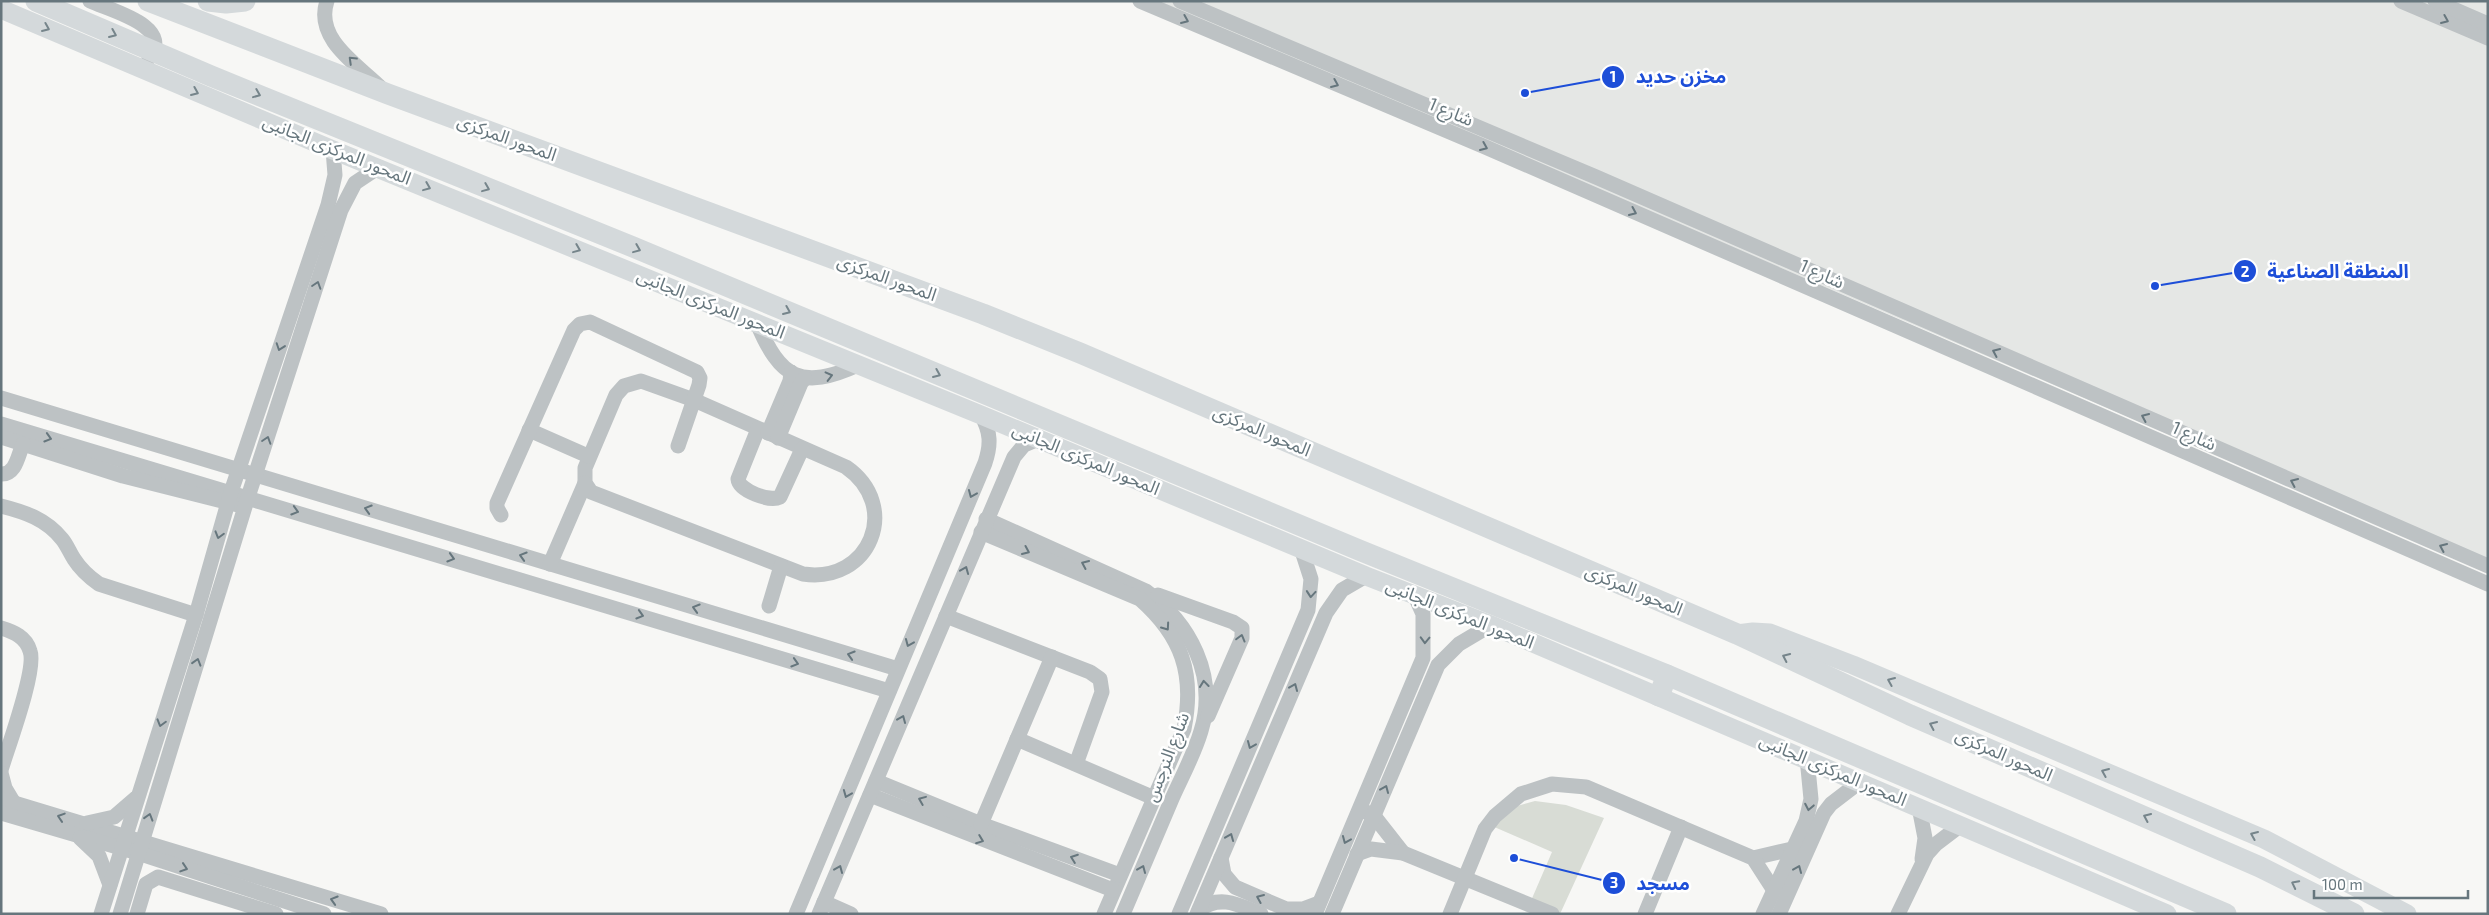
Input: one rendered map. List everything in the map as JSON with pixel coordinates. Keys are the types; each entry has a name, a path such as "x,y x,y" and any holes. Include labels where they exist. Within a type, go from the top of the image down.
{"highway":[{"path":"36,1 212,76 642,251 1667,675 2226,914"},
{"name":"المحور المركزى","path":"148,1 388,94 1001,321 1737,634 1910,715 2260,867 2354,914"},
{"path":"208,1 226,3 245,1"},
{"path":"1659,696 1667,675"}],"main road":[{"name":"المحور المركزى الجانبى","path":"1,9 333,150 379,167 981,415 1366,576 1491,625 1861,781 2164,913"},
{"path":"1737,634 1753,632 1770,634 1852,665 2264,839 2407,914"}],"street":[{"path":"90,1 145,25 155,36 156,47 150,58 134,66"},
{"path":"327,1 324,20 331,40 388,94"},
{"name":"شارع 1","path":"1140,1 1605,181 2488,566"},
{"name":"شارع 1","path":"1180,1 1358,85 2488,584"},
{"path":"2402,1 2488,38"},
{"path":"2435,1 2488,24"},
{"path":"120,914 256,475 334,208 335,175 333,150"},
{"path":"101,914 196,616 230,497 334,208 355,183 379,167"},
{"path":"501,515 497,503 574,330 585,322 590,322 694,370 699,375 700,381 678,446"},
{"path":"757,323 774,357 798,375 828,378 858,365"},
{"path":"798,375 790,381 768,433 738,479 739,484 743,488 771,499 780,497 802,449"},
{"path":"647,382 694,400 768,433 846,467 861,479 871,496 875,525 864,552 841,570 812,576 781,566 599,497 590,492 585,483 584,473 588,456 616,395 629,383 647,382"},
{"path":"1,398 898,669"},
{"path":"796,914 985,463 990,447 990,439 981,415"},
{"path":"1,424 230,497 580,597 889,692"},
{"path":"529,430 588,456"},
{"path":"1,437 123,476 230,497"},
{"path":"851,914 822,908 1006,475 1018,450 1031,441 1038,439"},
{"path":"1,474 9,474 13,470 23,444"},
{"path":"985,463 997,466 1006,475"},
{"path":"550,564 585,483"},
{"path":"1,506 32,515 49,525 64,540 74,559 86,574 99,584 196,616"},
{"name":"شارع النرجس","path":"984,526 1146,591 1167,608 1184,628 1200,660 1206,696 1201,731 1123,914"},
{"name":"شارع النرجس","path":"984,526 1140,599 1156,613 1169,629 1179,647 1185,667 1188,688 1188,708 1184,729 1104,914"},
{"path":"1179,914 1308,610 1312,594 1311,578 1301,548"},
{"path":"769,606 781,566"},
{"path":"580,597 588,594 592,588 590,576"},
{"path":"1198,912 1326,613 1342,590 1366,576"},
{"path":"620,609 617,598 621,591 628,587"},
{"path":"1146,591 1233,622 1242,628 1242,638 1201,731"},
{"path":"1221,858 1224,874 1235,887 1286,909 1317,908 1423,658 1423,614 1414,594"},
{"path":"946,616 1096,674 1102,685 1102,692 1076,764"},
{"path":"1332,914 1438,665 1459,644 1491,625"},
{"path":"1,628 20,636 26,642 32,661 1,771 8,801 80,830 99,856 110,885"},
{"path":"981,824 1052,657"},
{"path":"1017,739 1154,798"},
{"path":"1763,914 1806,820 1811,799 1807,758"},
{"path":"1779,914 1824,813 1831,804 1861,781"},
{"path":"1450,914 1485,830 1495,816 1512,799 1536,788 1552,784 1586,787 1753,858 1774,889"},
{"path":"873,788 981,824 1120,875"},
{"path":"873,788 1113,890"},
{"path":"80,830 114,817 137,797"},
{"path":"1919,806 1925,838 1920,866"},
{"path":"1359,809 1374,816 1403,853"},
{"path":"1,813 80,830 381,914"},
{"path":"1898,914 1920,866 1936,844 1961,825"},
{"path":"1644,914 1681,828"},
{"path":"140,847 228,882 324,914"},
{"path":"1357,854 1371,849 1403,853 1552,914"},
{"path":"1753,858 1792,849"},
{"path":"137,914 146,884 158,877 276,914"},
{"path":"223,897 228,882"},
{"path":"1198,912 1213,902 1230,901 1261,914"}],"shaded area":[{"path":"1158,1 2488,1 2488,571"},
{"path":"1535,801 1566,805 1604,818 1560,914 1530,903 1552,852 1492,826 1517,806"}],"place":[{"name":"مخزن حديد","path":"1525,93"},
{"name":"المنطقة الصناعية","path":"2155,286"},
{"name":"مسجد","path":"1514,858"}]}
